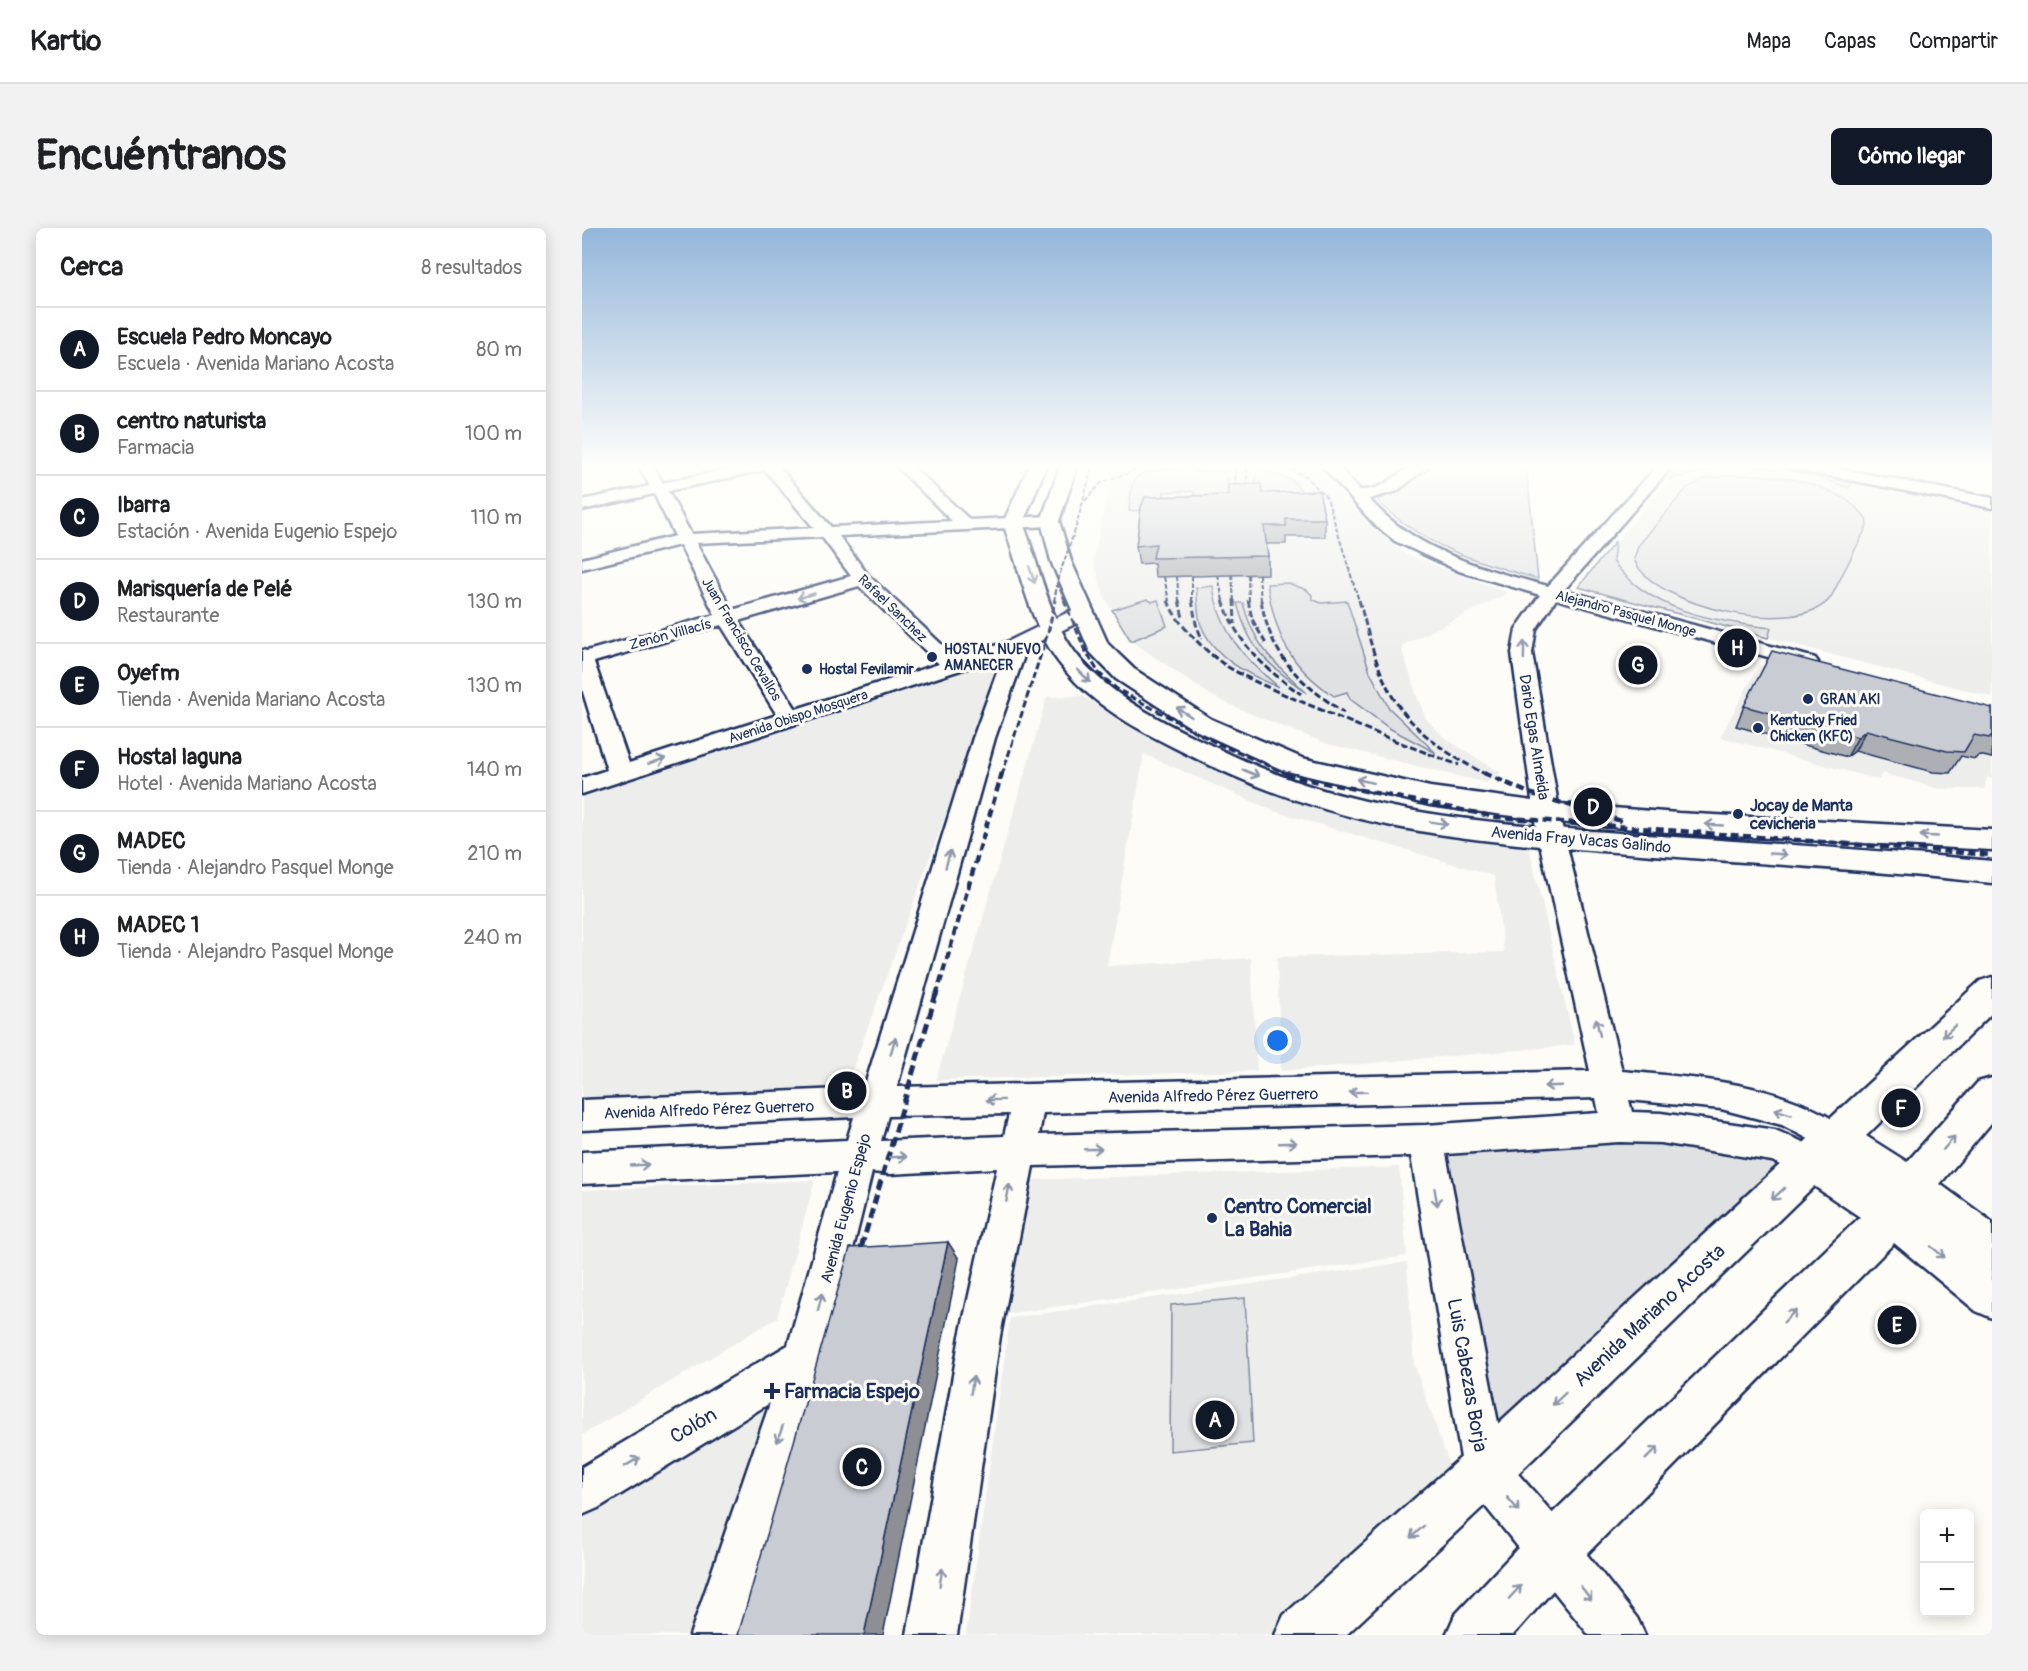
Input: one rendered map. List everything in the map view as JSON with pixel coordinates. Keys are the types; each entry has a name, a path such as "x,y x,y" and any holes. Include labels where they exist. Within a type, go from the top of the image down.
{"main road":[{"path":"1015,530 1049,629"},
{"path":"1052,530 1061,561 1082,613"},
{"name":"Avenida Fray Vacas Galindo","path":"1082,613 1098,647 1125,674 1202,724 1293,764 1550,824 1619,843 1918,864 1992,872"},
{"name":"Avenida Fray Vacas Galindo","path":"1049,629 1068,660 1091,684 1115,704 1155,728 1215,758 1288,788 1367,811 1489,832 1550,824 1678,823 1991,840"},
{"path":"1918,864 1992,887"},
{"name":"Avenida Mariano Acosta","path":"1304,1635 1485,1470 1992,991"},
{"path":"1475,1635 1553,1550 1902,1201 1992,1094"},
{"path":"1823,1150 1902,1201 1992,1248"},
{"path":"1902,1201 1992,1295"}],"street":[{"name":"Juan Francisco Cevallos","path":"679,530 727,619 790,718"},
{"name":"Rafael Sanchez","path":"825,530 862,579 953,666"},
{"path":"582,564 684,539 873,530"},
{"name":"Alejandro Pasquel Monge","path":"1392,530 1426,551 1488,575 1832,669"},
{"name":"Dario Egas Almeida","path":"1608,530 1552,592 1526,629 1522,652 1550,824 1619,1127"},
{"name":"Zenón Villacís","path":"582,658 727,619 862,579"},
{"path":"1014,646 1082,613"},
{"name":"Avenida Obispo Mosquera","path":"582,786 1014,646"},
{"name":"Avenida Eugenio Espejo","path":"715,1635 728,1587 805,1358 858,1155 876,1102 984,738 1013,659 1014,646"},
{"path":"582,658 620,773"},
{"name":"Avenida Alfredo Pérez Guerrero","path":"582,1115 876,1102 1611,1084 1721,1095 1790,1113 1823,1150"},
{"path":"932,1635 980,1336 1029,1100"},
{"path":"582,1168 858,1155 890,1158 1017,1151 1426,1140 1619,1127 1661,1128 1775,1146 1823,1150"},
{"name":"Luis Cabezas Borja","path":"1426,1140 1485,1470 1553,1550 1620,1635"},
{"name":"Colón","path":"582,1492 805,1358"}],"shaded area":[{"path":"1100,530 1377,530 1405,554 1509,593 1403,645 1402,650 1427,720 1445,738 1501,773 1486,783 1328,744 1212,696 1131,641 1104,597 1093,560"},
{"path":"1414,530 1533,530 1538,579 1452,551"},
{"path":"1627,530 1992,530 1992,697 1578,587"},
{"path":"1652,530 1865,530 1831,597 1815,609 1791,616 1761,616 1728,612 1697,604 1668,592 1646,576 1634,559 1638,546"},
{"path":"1615,542 1613,561 1645,592 1684,611 1705,617 1771,628 1768,638 1578,587"},
{"path":"1288,583 1307,590 1312,595 1312,599 1321,603 1347,601 1370,672 1389,708 1436,753 1389,728 1350,699 1347,692 1334,696 1305,673 1295,661 1280,634 1267,584"},
{"path":"1213,586 1221,617 1228,631 1255,666 1279,687 1233,664 1214,647 1207,637 1200,621 1196,588"},
{"path":"1147,599 1152,602 1158,600 1167,626 1131,641 1112,610"},
{"path":"1237,603 1243,603 1253,631 1267,653 1307,693 1271,664 1254,645"},
{"path":"989,661 998,666 983,713 846,1087 582,1099 582,794"},
{"name":"GRAN AKI","path":"1759,665 1992,727 1992,779 1987,777 1984,789 1940,789 1882,773 1879,780 1720,737"},
{"path":"1083,696 1147,736 1310,805 1529,847 1575,1045 1281,1071 1277,957 1504,952 1494,876 1274,811 1144,754 1107,966 1251,958 1257,1071 936,1080 1047,697"},
{"path":"1656,1140 1723,1149 1784,1164 1508,1429 1490,1417 1439,1151"},
{"name":"Centro Comercial La Bahia","path":"1399,1167 1407,1256 1006,1314 1025,1180"},
{"path":"815,1180 777,1318 582,1435 582,1190"},
{"path":"1407,1262 1414,1364 1453,1475 1281,1635 966,1635 1010,1318"},
{"path":"1245,1298 1253,1443 1170,1451 1171,1305"},
{"path":"772,1391 698,1635 582,1635 582,1515"}],"building":[{"path":"1138,530 1264,530 1268,556 1153,558 1156,544 1136,546"},
{"path":"1772,651 1992,708 1992,735 1989,738 1974,735 1964,752 1947,751 1866,730 1858,737 1744,706"},
{"path":"948,1242 864,1635 738,1635 850,1248"}],"railway":[{"path":"1057,584 1075,530"},
{"path":"1337,530 1359,601"},
{"path":"1218,575 1223,601"},
{"path":"1232,575 1234,601"},
{"path":"1248,575 1249,601"},
{"path":"1259,575 1261,601"},
{"path":"1177,576 1179,601"},
{"path":"1192,576 1192,600"},
{"path":"1164,577 1169,601"},
{"path":"1054,601 1057,584"},
{"path":"1057,584 1065,601"},
{"path":"1002,775 1049,629 1055,600"},
{"path":"1064,600 1085,650 1099,673 1117,689 1218,744 1290,775"},
{"path":"1168,600 1177,618 1193,637 1211,655 1228,667 1284,694 1459,765"},
{"path":"1179,600 1183,618"},
{"path":"1192,600 1196,624 1202,639"},
{"path":"1223,600 1236,629 1253,654 1275,675 1301,694"},
{"path":"1234,600 1235,624"},
{"path":"1248,600 1252,619 1266,644"},
{"path":"1261,600 1272,637 1289,666 1313,690 1344,713"},
{"path":"1359,600 1381,674 1404,713 1442,748 1487,775"},
{"path":"936,996 1002,773"},
{"path":"1286,773 1295,777 1497,817 1992,855"},
{"path":"1484,773 1529,793 1621,821"},
{"path":"857,1262 936,994"}],"place":[{"name":"MADEC 1","path":"1737,648"},
{"name":"HOSTAL NUEVO AMANECER","path":"932,657"},
{"name":"MADEC","path":"1638,665"},
{"name":"Hostal Fevilamir","path":"807,669"},
{"name":"GRAN AKI","path":"1808,699"},
{"name":"Kentucky Fried Chicken (KFC)","path":"1758,728"},
{"name":"Marisquería de Pelé","path":"1593,807"},
{"name":"Jocay de Manta cevicheria","path":"1738,814"},
{"name":"centro naturista","path":"847,1091"},
{"name":"Hostal laguna","path":"1901,1108"},
{"name":"Centro Comercial La Bahia","path":"1212,1218"},
{"name":"Oyefm","path":"1897,1325"},
{"name":"Farmacia Espejo","path":"772,1391"},
{"name":"Escuela Pedro Moncayo","path":"1215,1420"},
{"name":"Ibarra","path":"862,1467"}]}
